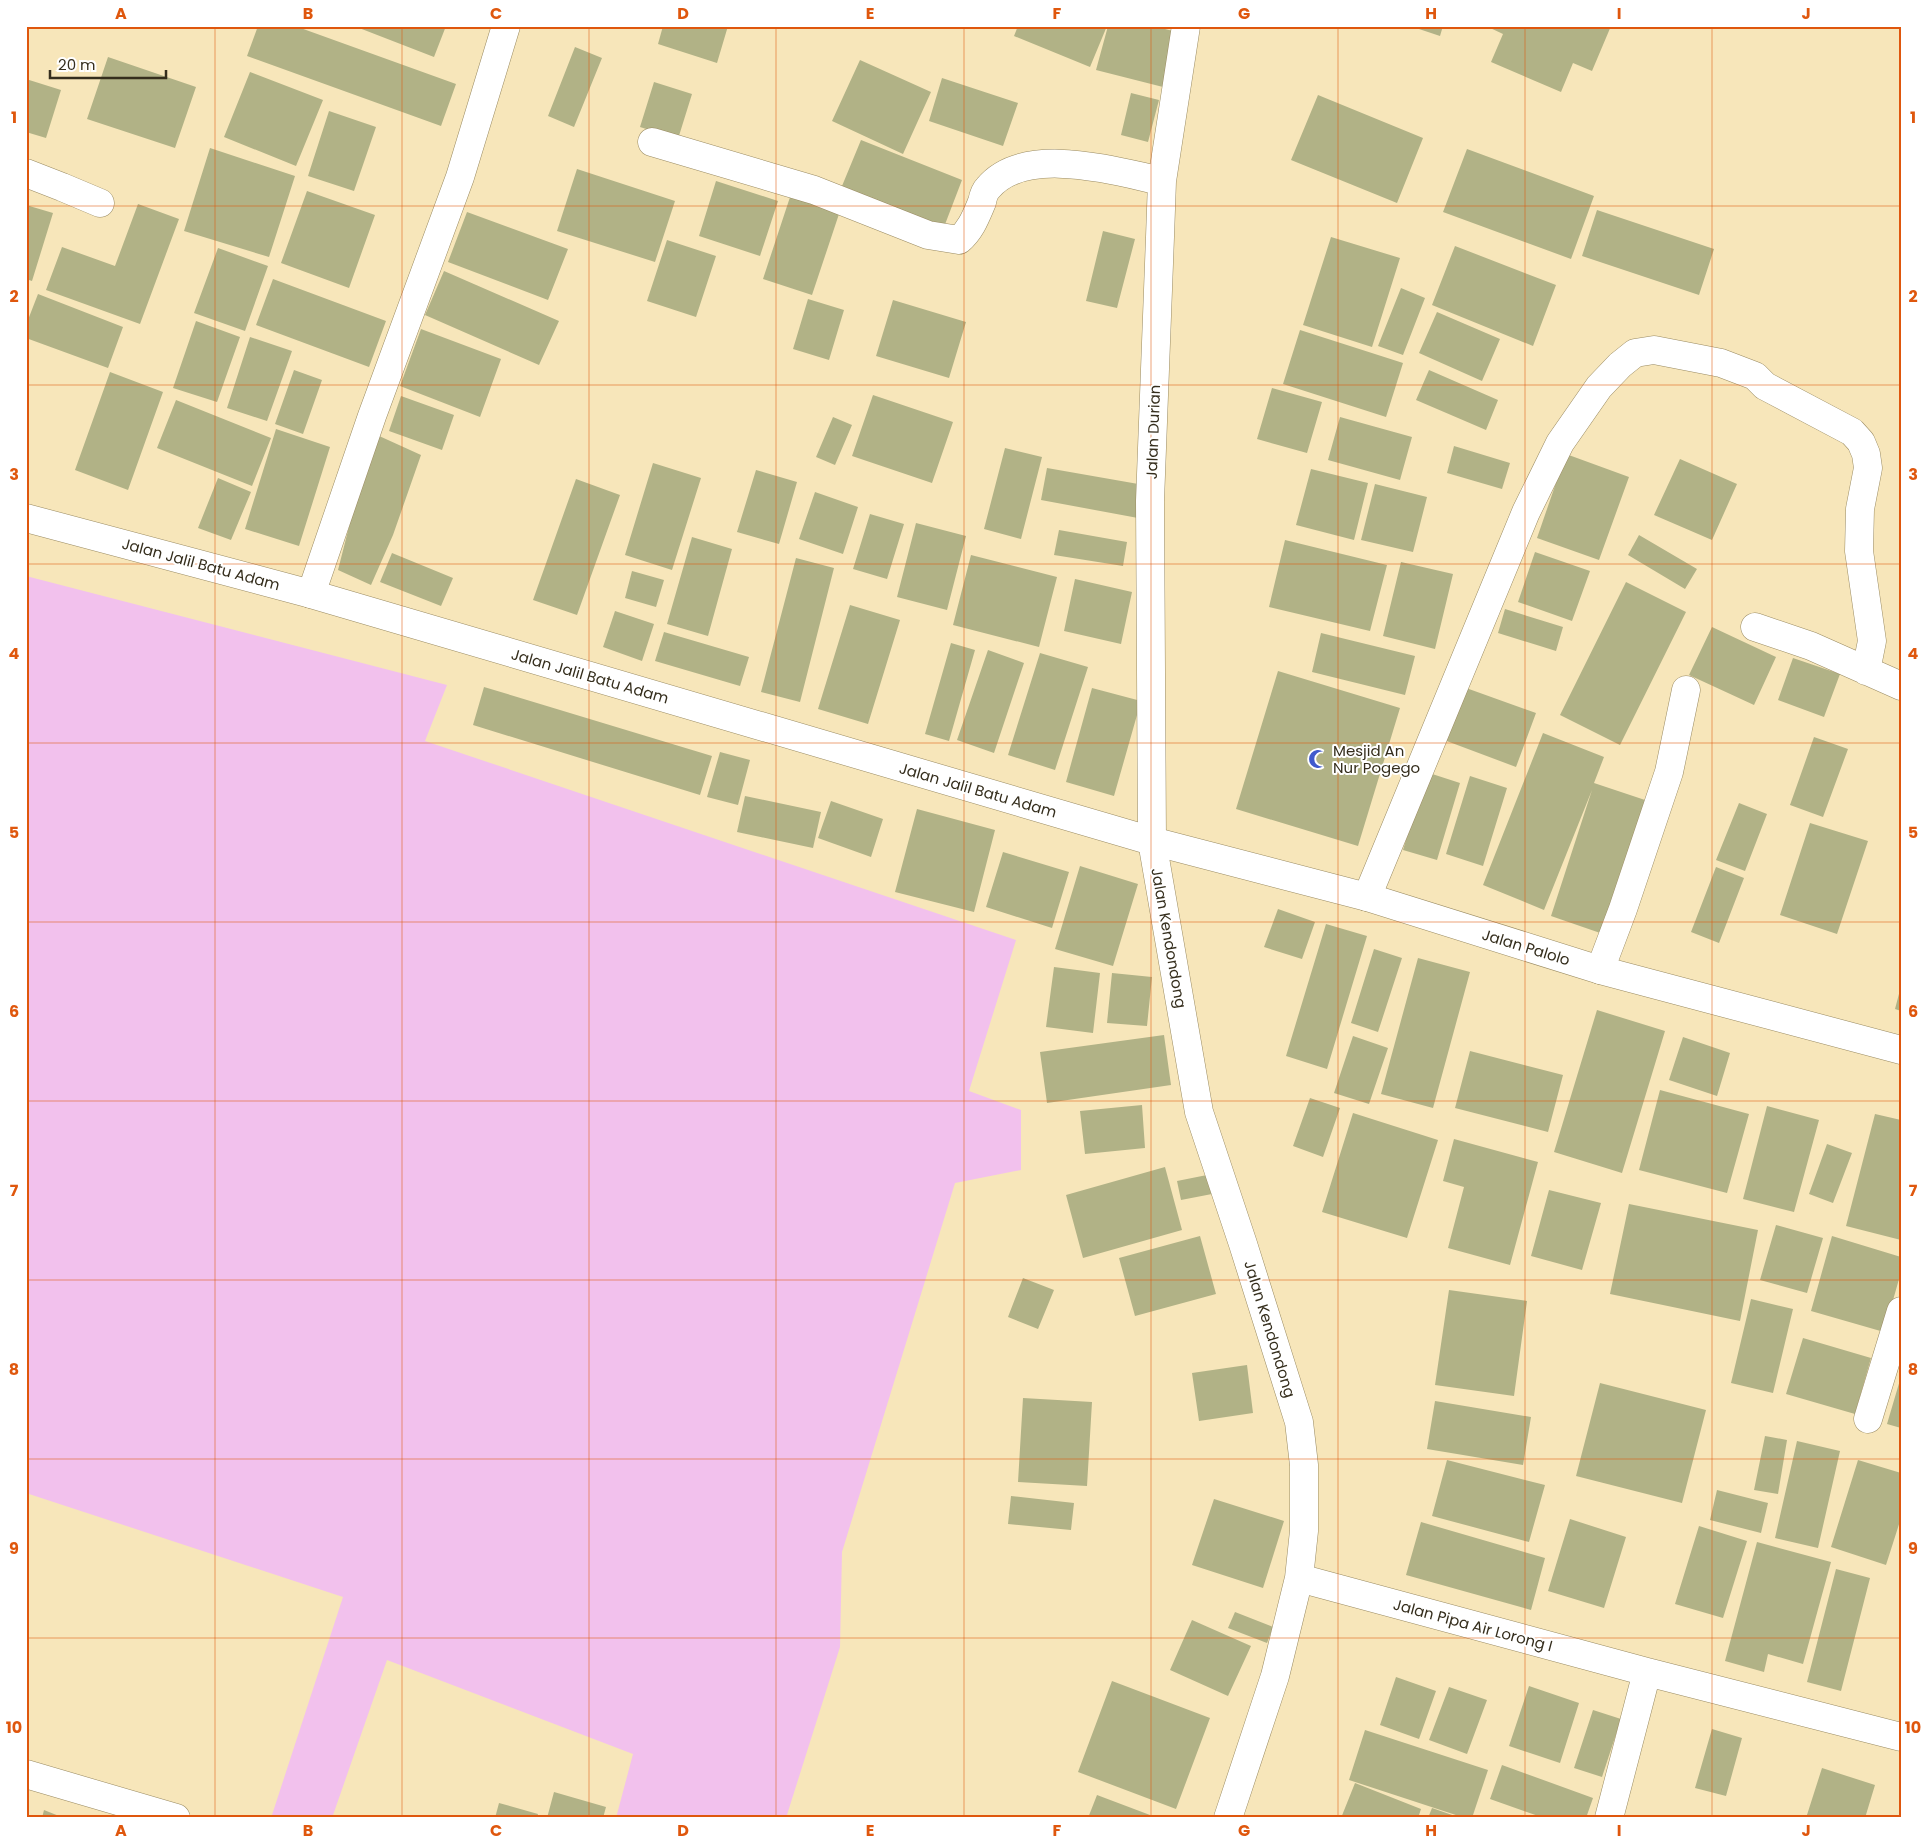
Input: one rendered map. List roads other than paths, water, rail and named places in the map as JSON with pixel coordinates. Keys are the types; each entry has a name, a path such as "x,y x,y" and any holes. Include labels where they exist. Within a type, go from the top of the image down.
{"street":[{"path":"310,594 372,416 460,177 506,26"},
{"name":"Jalan Durian","path":"1152,841 1150,501 1162,181 1186,26"},
{"path":"652,142 814,190 928,236 945,239 959,240 967,234 986,189 1012,169 1023,166 1060,163 1115,171 1162,181"},
{"path":"26,173 100,203"},
{"path":"1367,897 1526,512 1560,444 1599,387 1620,365 1636,353 1654,350 1722,364 1755,376 1765,386 1852,432 1861,442 1866,454 1868,468 1860,509 1859,550 1872,641 1866,671"},
{"name":"Jalan Jalil Batu Adam","path":"26,518 310,594 1152,841"},
{"path":"1755,627 1811,646 1901,686"},
{"path":"1600,970 1623,909 1669,772 1686,690"},
{"name":"Jalan Palolo","path":"1152,841 1367,897 1600,970 1901,1050"},
{"name":"Jalan Kendondong","path":"1152,841 1199,1112 1299,1422 1304,1465 1304,1530 1299,1578 1275,1676 1228,1818"},
{"path":"1868,1419 1901,1311"},
{"name":"Jalan Pipa Air Lorong I","path":"1299,1578 1647,1672 1901,1737"},
{"path":"1609,1818 1647,1672"},
{"path":"26,1774 176,1818"}],"place":[{"name":"Mesjid An Nur Pogego","path":"1318,759"}]}
